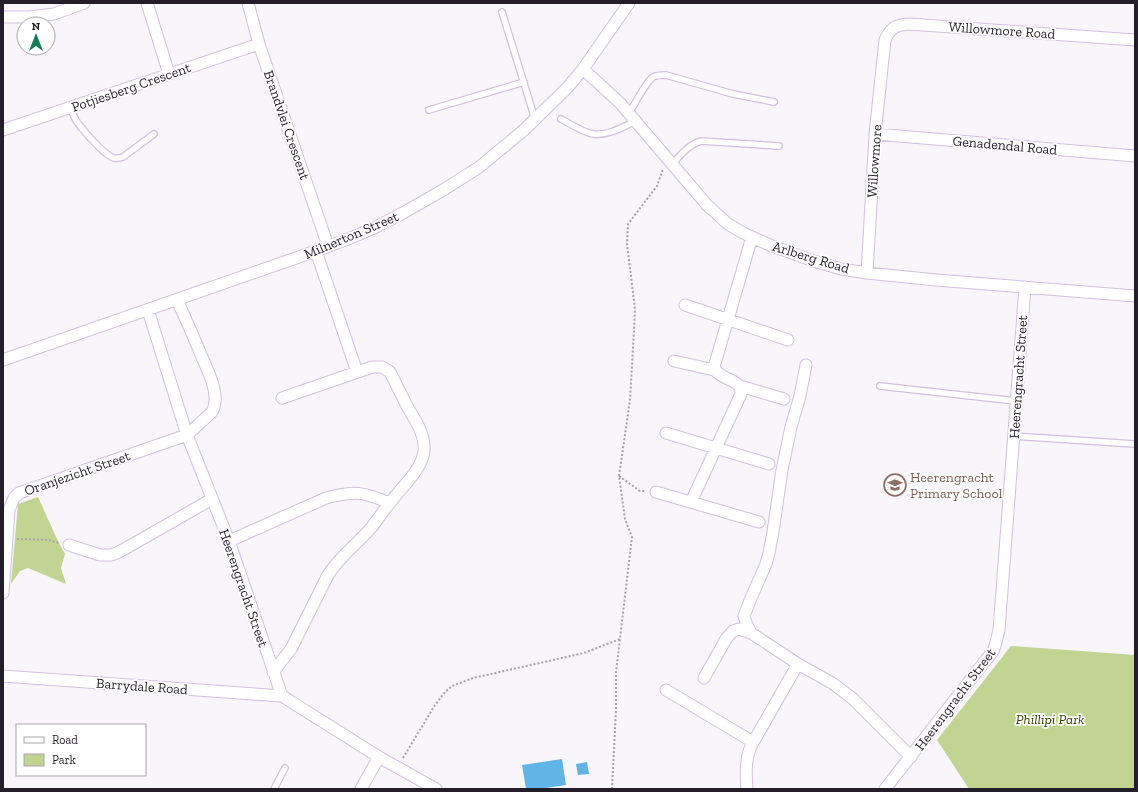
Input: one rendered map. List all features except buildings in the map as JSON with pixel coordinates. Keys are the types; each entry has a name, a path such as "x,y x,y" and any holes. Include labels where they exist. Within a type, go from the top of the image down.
{"street":[{"path":"3,17 30,17 54,14 84,3"},
{"path":"147,3 169,74"},
{"name":"Brandvlei Crescent","path":"248,3 259,44 328,246"},
{"name":"Milnerton Street","path":"3,360 316,251 376,227 403,213 478,168 535,119 568,87 583,69 629,3"},
{"name":"Willowmore Road","path":"884,49 885,40 891,30 896,26 909,24 1135,40"},
{"name":"Potjiesberg Crescent","path":"3,130 259,44"},
{"name":"Willowmore","path":"867,273 875,134 884,49"},
{"name":"Arlberg Road","path":"583,69 620,103 707,205 728,224 743,233 786,251 841,269 867,273 1135,296"},
{"name":"Genadendal Road","path":"875,134 1135,156"},
{"path":"714,370 752,237"},
{"path":"316,251 357,372"},
{"name":"Heerengracht Street","path":"885,789 992,652 995,646 999,630 1025,287"},
{"path":"177,300 207,368 215,395 214,410 187,436"},
{"path":"685,305 788,340"},
{"name":"Heerengracht Street","path":"148,310 187,436 229,542 282,696"},
{"path":"674,361 714,370 740,386 784,399"},
{"path":"751,633 746,625 744,616 766,564 769,553 782,470 806,365"},
{"path":"274,672 291,649 333,567 371,527 420,464 424,450 423,437 418,426 390,372 382,367 372,367 282,398"},
{"path":"691,502 741,394 740,386"},
{"path":"666,433 769,464"},
{"name":"Oranjezicht Street","path":"3,593 10,505 19,493 187,436"},
{"path":"229,542 326,498 342,494 353,492 366,494 389,503"},
{"path":"656,492 759,522"},
{"path":"69,545 100,555 111,555 212,499"},
{"path":"704,678 726,639 733,631 739,629 751,633 852,698 911,756"},
{"path":"747,789 746,764 748,754 753,742 798,664"},
{"name":"Barrydale Road","path":"3,676 282,696"},
{"path":"666,690 753,742"},
{"path":"282,696 379,757 436,789"},
{"path":"361,789 379,757"}],"lane":[{"path":"502,12 535,119"},
{"path":"561,119 583,131 592,134 609,133 632,117 649,82 654,77 660,75 666,75 733,94 774,102"},
{"path":"429,110 524,82"},
{"path":"70,107 77,122 108,156 113,158 117,159 123,157 154,134"},
{"path":"669,161 696,142 701,141 779,146"},
{"path":"880,386 1016,401"},
{"path":"1013,436 1135,444"},
{"path":"274,789 285,768"}],"path":[{"path":"612,789 616,710 616,672 632,537 625,519 619,476 630,400 635,309 627,244 628,224 657,186 669,161"},
{"path":"619,476 640,491 656,492"},
{"path":"7,539 49,540 69,545"},
{"path":"398,768 435,706 445,692 452,686 474,678 584,653 620,639"}],"green space":[{"path":"38,497 65,554 61,568 66,584 28,568 20,571 11,584 18,504"},
{"name":"Phillipi Park","path":"1011,646 1135,655 1135,789 969,789 937,740"}],"water":[{"path":"562,759 566,785 539,789 526,789 522,765"},
{"path":"587,762 589,774 578,775 576,764"}],"place":[{"name":"Heerengracht Primary School","path":"895,485"}]}
